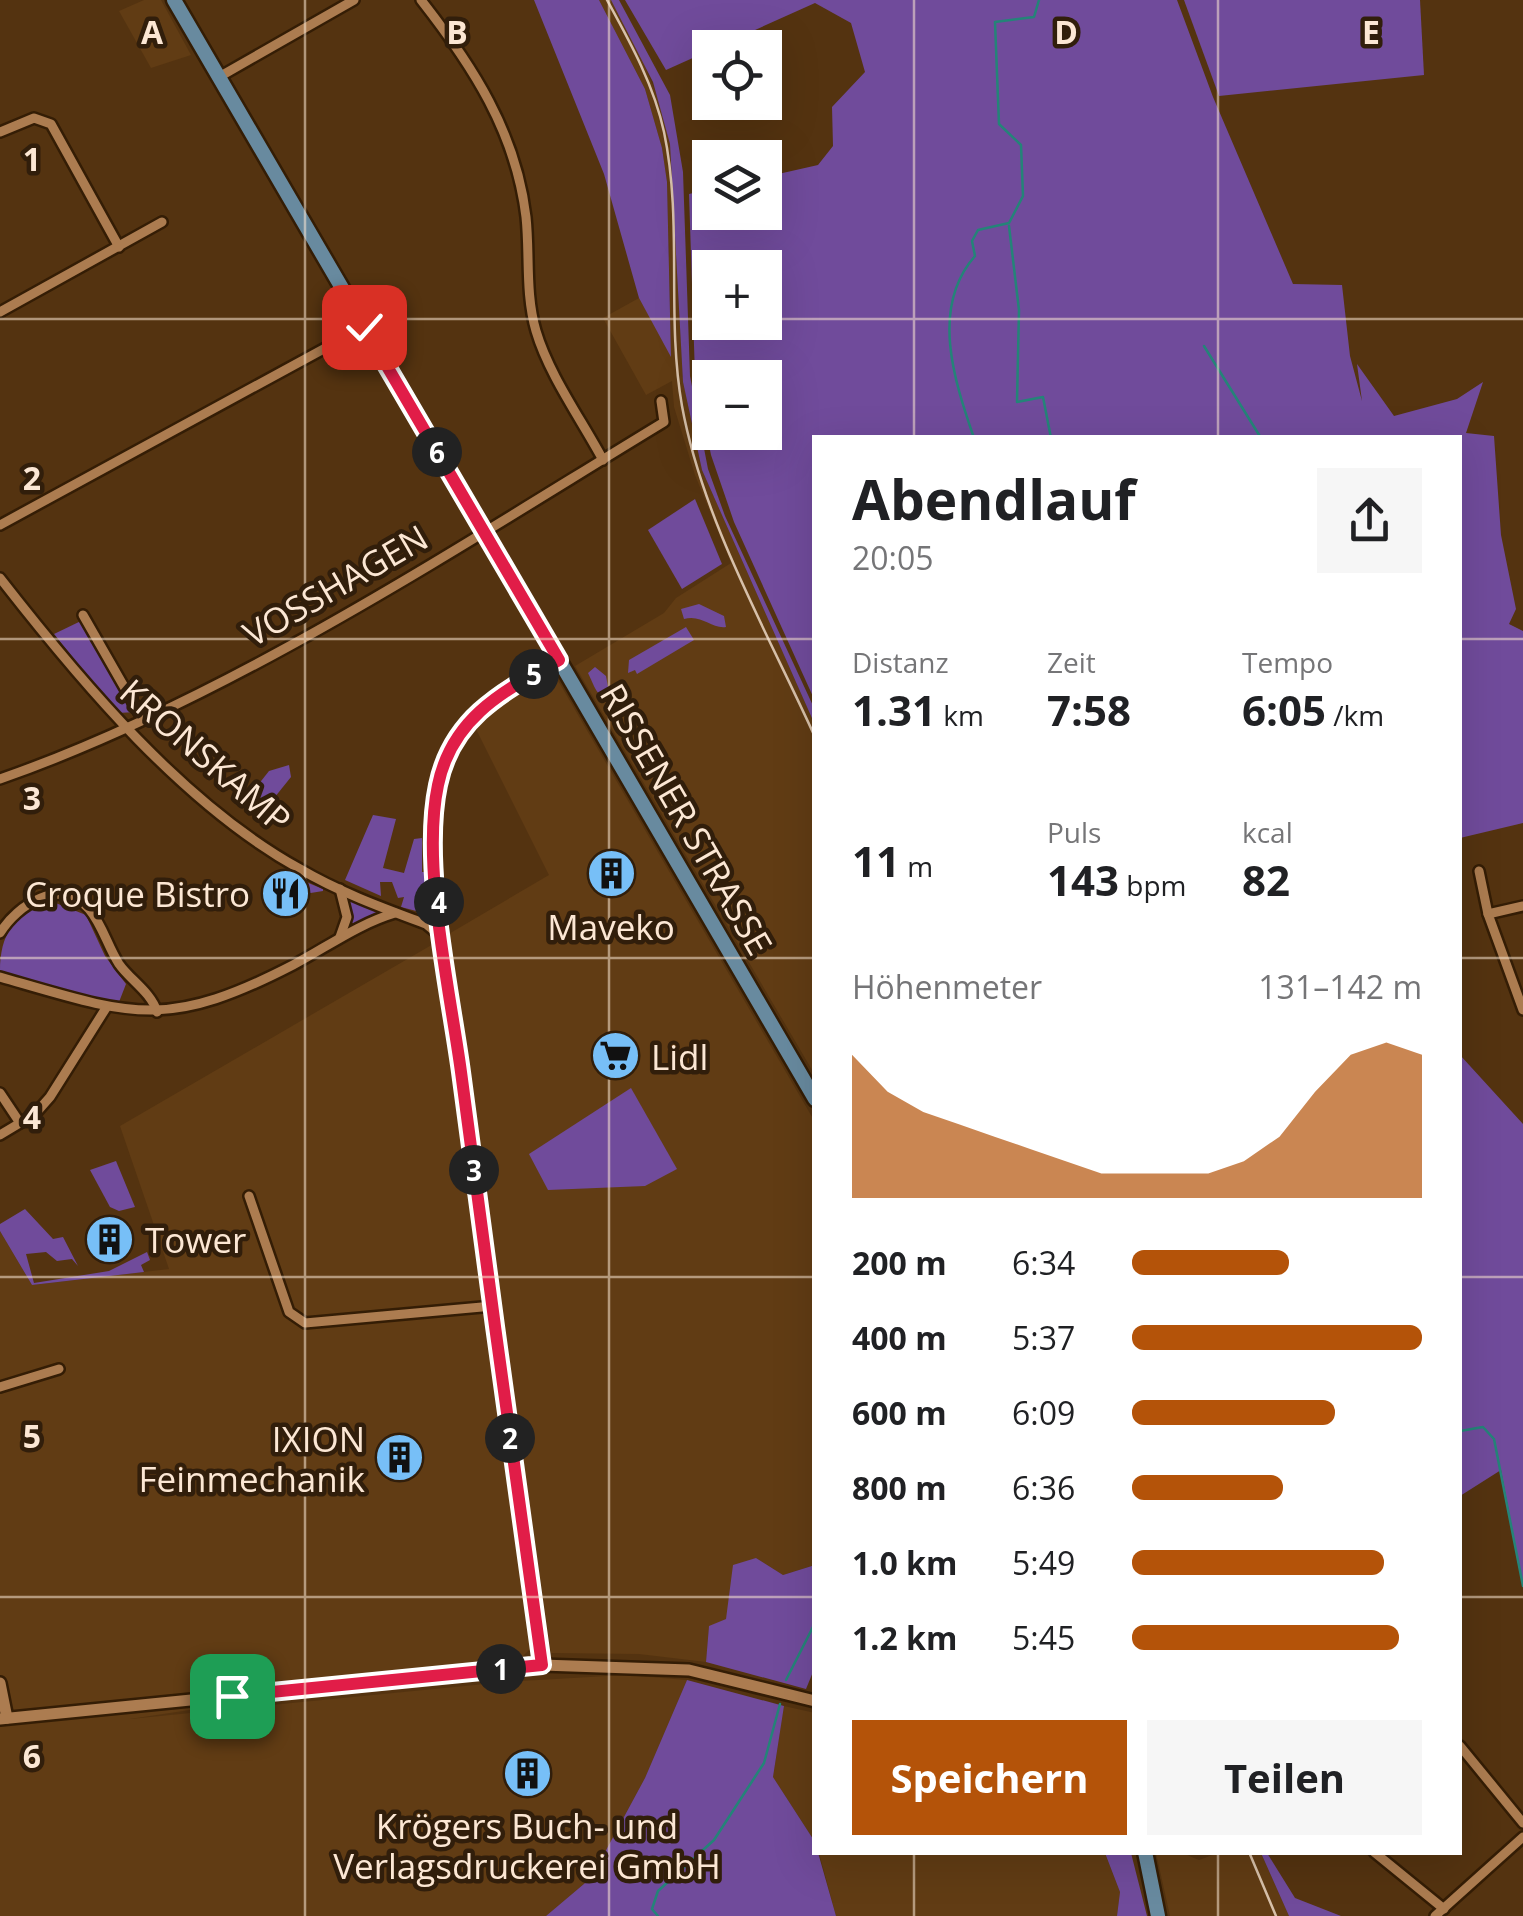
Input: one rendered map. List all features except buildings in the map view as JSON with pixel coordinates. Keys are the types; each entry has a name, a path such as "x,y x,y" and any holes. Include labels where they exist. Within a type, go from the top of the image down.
{"main road":[{"name":"RISSENER STRASSE","path":"174,0 812,1095"},
{"path":"1145,1855 1158,1916"}],"street":[{"path":"219,76 354,0"},
{"path":"420,0 478,79 503,127 526,213 530,296 538,335 603,460"},
{"path":"0,132 34,118 51,124 118,246"},
{"path":"0,312 162,222"},
{"path":"0,525 364,327"},
{"name":"VOSSHAGEN","path":"0,779 142,718 264,658 664,422 661,402"},
{"name":"KRONSKAMP","path":"0,578 122,727 249,836 340,889 417,921 443,938"},
{"name":"KRONSKAMP","path":"83,616 142,718"},
{"path":"542,1665 438,900 438,786 458,735 489,700 559,660"},
{"path":"1479,871 1488,914 1523,1010"},
{"path":"340,889 346,917 340,937"},
{"path":"0,932 12,914 37,898 57,894 79,900 90,910 121,967 154,1002 157,1012"},
{"path":"417,921 432,913 438,900"},
{"path":"1488,914 1523,906"},
{"path":"0,976 106,1008 157,1012 227,998 340,937 396,913"},
{"path":"0,1135 50,1097 106,1008"},
{"path":"0,1093 20,1122"},
{"path":"249,1196 288,1312 305,1323 492,1306"},
{"path":"0,1387 58,1370"},
{"path":"0,1683 4,1718 542,1665 688,1670 812,1700"},
{"path":"1462,1748 1523,1823"},
{"path":"1435,1916 1523,1838"},
{"path":"1378,1855 1444,1909"}],"shaded area":[{"path":"144,0 161,0 191,55 151,68 119,11"},
{"path":"534,0 599,0 645,89 667,182 671,357 639,298 604,174"},
{"path":"599,0 611,0 636,44 663,111 670,144 683,382 692,424 692,450 698,450 702,470 812,718 812,1070 575,666 664,613 676,598 731,563 695,475 674,407 672,381 646,395 603,318 639,298 671,354 667,182 645,89"},
{"path":"611,0 619,0 670,95 683,172 692,424 683,382 670,144 653,82"},
{"path":"625,0 1177,0 1213,97 1293,284 1342,285 1350,356 1362,401 1357,364 1394,416 1457,399 1483,382 1466,433 1494,436 1501,535 1516,609 1509,624 1523,631 1523,823 1462,838 1462,435 812,435 812,694 734,522 710,450 782,450 782,360 695,360 694,340 782,340 782,250 692,250 692,284 689,194 692,193 692,230 782,230 782,173 818,165 833,146 832,107 865,72 851,23 815,3 755,30 692,30 692,58 666,70"},
{"path":"1184,0 1420,0 1424,75 1219,96"},
{"path":"698,450 704,450 725,516 812,704 812,718 702,470"},
{"path":"695,499 722,564 682,589 648,530"},
{"path":"699,604 724,616 726,627 696,618 684,619 681,609"},
{"path":"83,620 137,712 117,713 54,634"},
{"path":"686,627 694,640 637,674 635,670 628,673 629,660"},
{"path":"595,667 606,676 611,703 599,694 588,673"},
{"path":"542,676 554,676 812,1117 812,1566 783,1575 756,1558 726,1619 709,1627 706,1662 639,1654 551,1653 447,935 549,875 472,721"},
{"path":"289,765 291,777 258,818 243,804 269,771"},
{"path":"373,815 396,819 383,868 404,873 414,839 422,838 422,872 430,872 430,904 420,912 401,907 404,897 398,898 392,882 380,882 381,896 345,880"},
{"path":"289,875 323,889 323,891 292,896"},
{"path":"353,898 382,911 355,924 349,921 348,903"},
{"path":"48,900 86,915 105,956 126,984 119,1002 111,1004 0,971 11,927 26,912"},
{"path":"435,943 532,1647 519,1660 130,1719 505,1682 625,1675 687,1680 645,1778 591,1878 546,1916 0,1916 0,1231 32,1285 169,1269 120,1126"},
{"path":"1462,1057 1523,1124 1523,1586 1501,1470 1462,1495"},
{"path":"631,1088 677,1169 645,1186 548,1190 529,1154"},
{"path":"116,1161 135,1207 119,1211 110,1207 90,1170"},
{"path":"25,1209 53,1239 63,1237 78,1266 72,1259 57,1261 46,1252 26,1254 34,1283 109,1271 147,1252 150,1260 141,1265 144,1272 32,1285 0,1231 0,1224"},
{"path":"756,1558 783,1575 812,1566 812,1674 806,1689 706,1662 709,1626 726,1619 733,1565"},
{"path":"687,1680 784,1706 773,1777 812,1837 812,1855 819,1855 836,1916 546,1916 591,1878 645,1778"},
{"path":"784,1706 812,1712 812,1837 773,1777"},
{"path":"820,1855 1106,1855 1120,1892 1117,1916 836,1916"},
{"path":"1106,1855 1132,1855 1147,1916 1117,1916 1120,1892"},
{"path":"1156,1855 1187,1855 1199,1860 1213,1855 1262,1855 1289,1916 1170,1916"},
{"path":"1262,1855 1268,1855 1295,1898 1341,1916 1289,1916"}],"waterway":[{"path":"973,435 959,392 950,344 953,298 961,276 975,256 972,241 978,230 1009,223 1023,196 1021,145 999,124 995,22 1034,17 1039,0"},
{"path":"1009,226 1019,310 1017,402 1043,397 1050,435"},
{"path":"1204,346 1259,435"},
{"path":"1462,1431 1483,1427 1494,1439 1523,1586"},
{"path":"786,1680 812,1629"},
{"path":"658,1916 652,1909 658,1891 714,1840 764,1763 780,1704"}],"tram line":[{"path":"607,0 648,81 664,132 673,200 677,372 692,449 738,575 812,731"},
{"path":"1250,1855 1276,1916"}],"place":[{"name":"Maveko","path":"611,874"},
{"name":"Croque Bistro","path":"285,893"},
{"name":"Lidl","path":"616,1056"},
{"name":"Tower","path":"110,1239"},
{"name":"IXION Feinmechanik","path":"400,1458"},
{"name":"Krögers Buch- und Verlagsdruckerei GmbH","path":"527,1773"}],"route":[{"path":"232,1696 542,1665 445,959 438,900 436,814 438,786 447,756 469,718 489,700 559,660 364,327"}]}
